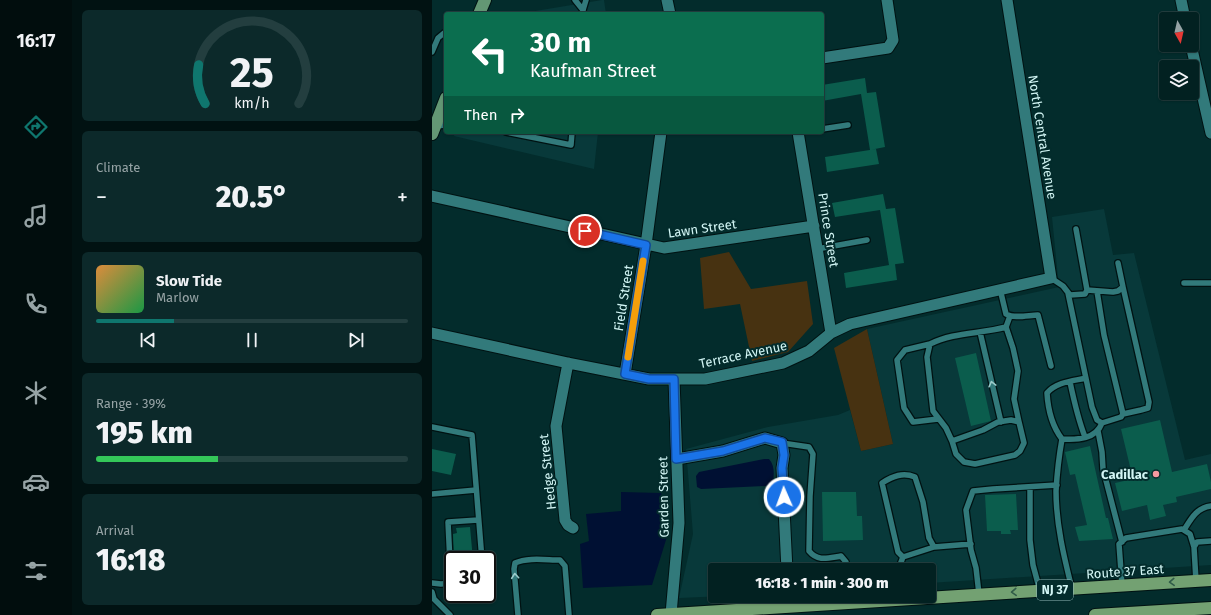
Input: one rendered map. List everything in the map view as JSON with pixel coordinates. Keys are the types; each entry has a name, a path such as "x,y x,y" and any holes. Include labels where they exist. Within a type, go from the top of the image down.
{"highway":[{"name":"Route 37 East","path":"936,596 1211,580"},
{"name":"Route 37 East","path":"657,615 770,603"},
{"path":"1095,615 1211,608"}],"main road":[{"path":"480,12 485,0"},
{"path":"438,128 444,107"}],"street":[{"path":"667,0 670,12"},
{"path":"824,58 888,48 893,40 886,0"},
{"name":"North Central Avenue","path":"1007,0 1051,278"},
{"path":"1181,0 1184,12"},
{"path":"1193,52 1210,126"},
{"name":"Field Street","path":"625,374 646,245 661,134"},
{"name":"Prince Street","path":"801,134 817,248 832,333"},
{"name":"Lawn Street","path":"432,196 664,248 814,226"},
{"name":"Terrace Avenue","path":"432,333 649,379 705,379 783,363 809,351 832,333 850,324 1051,278"},
{"name":"Hedge Street","path":"568,363 556,426 565,520 568,525 573,528"},
{"name":"Garden Street","path":"671,614 679,523 674,379"},
{"path":"676,459 723,451 765,438 782,442 784,455 782,468 787,563"}],"lane":[{"path":"575,0 583,12"},
{"path":"583,12 586,0"},
{"path":"432,52 438,38 444,33"},
{"path":"824,129 848,125"},
{"path":"516,134 571,145 572,134"},
{"path":"1076,229 1087,290"},
{"path":"817,248 867,240"},
{"path":"1062,439 1069,440 1092,436 1098,431 1102,423 1121,417 1123,414 1148,408 1149,402 1118,263"},
{"path":"1051,278 1063,286 1068,293 1086,378 1097,420 1102,423"},
{"path":"1184,283 1211,283"},
{"path":"1087,290 1118,291 1123,287"},
{"path":"1000,289 1006,314 1010,316 1038,315 1051,366"},
{"path":"1068,293 1070,295 1085,294 1087,290"},
{"path":"1097,291 1104,335 1123,414"},
{"path":"930,344 927,358 933,410 946,428 956,454 964,462 975,464 1014,455 1020,451 1024,443 1014,399 1018,371 1013,348 1006,328 1010,316"},
{"path":"938,418 913,422 904,408 897,360 905,350 930,344 953,336 1006,328"},
{"path":"980,332 1001,422"},
{"path":"1072,589 1058,518 1057,485 1062,439 1051,418 1047,393 1058,384 1086,378"},
{"path":"1070,382 1085,437"},
{"path":"952,441 1001,422 1011,420 1018,422"},
{"path":"432,427 472,435 481,551"},
{"path":"1098,431 1103,468 1122,542"},
{"path":"782,442 809,447 813,454 810,496 810,551 814,556 820,558 841,556 846,563"},
{"path":"903,557 898,552 882,483 891,477 901,474 915,477 923,502 929,538 934,548"},
{"path":"979,594 966,510 973,491 1057,485"},
{"path":"1030,487 1030,540 1033,565 1040,591"},
{"path":"432,494 476,490"},
{"path":"1184,530 1194,513 1211,506"},
{"path":"450,551 448,522 478,520"},
{"path":"1122,585 1119,544 1126,538 1182,529 1190,534 1194,547 1196,581"},
{"path":"1194,547 1198,542 1211,541"},
{"path":"903,557 934,548 971,544"},
{"path":"901,563 903,557"},
{"path":"518,615 514,569 515,563 521,560 560,560 565,566 569,615"},
{"path":"432,583 444,584"},
{"path":"432,592 433,600 450,615"}],"shaded area":[{"path":"604,0 606,12 529,12"},
{"path":"454,134 598,134 594,169 454,136"},
{"path":"1104,209 1113,255 1134,253 1185,460 1211,454 1211,565 936,583 936,563 708,563 708,597 679,598 693,534 686,449 768,427 838,415 850,410 861,451 893,444 867,329 1059,287 1052,217"},
{"path":"729,252 751,289 807,281 813,324 788,352 752,361 740,304 704,309 700,258"},
{"path":"867,329 893,444 861,451 834,348"},
{"path":"769,459 774,470 773,483 766,486 701,489 697,487 696,476 699,472"},
{"path":"621,492 661,493 670,527 652,585 583,588 580,544 589,541 586,514 621,511"}],"building":[{"path":"865,78 867,93 876,92 885,147 870,150 861,94 824,101 824,85"},
{"path":"876,149 879,164 827,172 825,157"},
{"path":"883,194 886,209 895,208 904,263 889,265 880,210 835,217 832,203"},
{"path":"895,264 897,280 846,288 844,273"},
{"path":"976,353 991,421 971,426 955,358"},
{"path":"1160,420 1172,472 1207,464 1211,489 1176,497 1177,502 1163,505 1166,516 1150,520 1147,505 1122,511 1115,483 1133,479 1121,429"},
{"path":"1090,446 1106,518 1108,518 1113,539 1079,541 1075,527 1087,525 1075,474 1070,475 1065,452"},
{"path":"432,449 456,454 451,475 432,471"},
{"path":"822,492 856,492 857,516 862,516 863,540 823,541"},
{"path":"1016,494 1018,530 1010,530 1011,534 1001,534 1001,531 987,531 985,495"},
{"path":"470,527 472,551 454,551 453,534 457,533 456,528"}],"slow traffic":[{"path":"628,357 643,261"}],"place":[{"name":"Cadillac","path":"1156,474"}],"route":[{"path":"585,231 646,245 625,374 649,379 674,379 676,459 723,451 765,438 782,442 784,455 782,468 784,497"}]}
